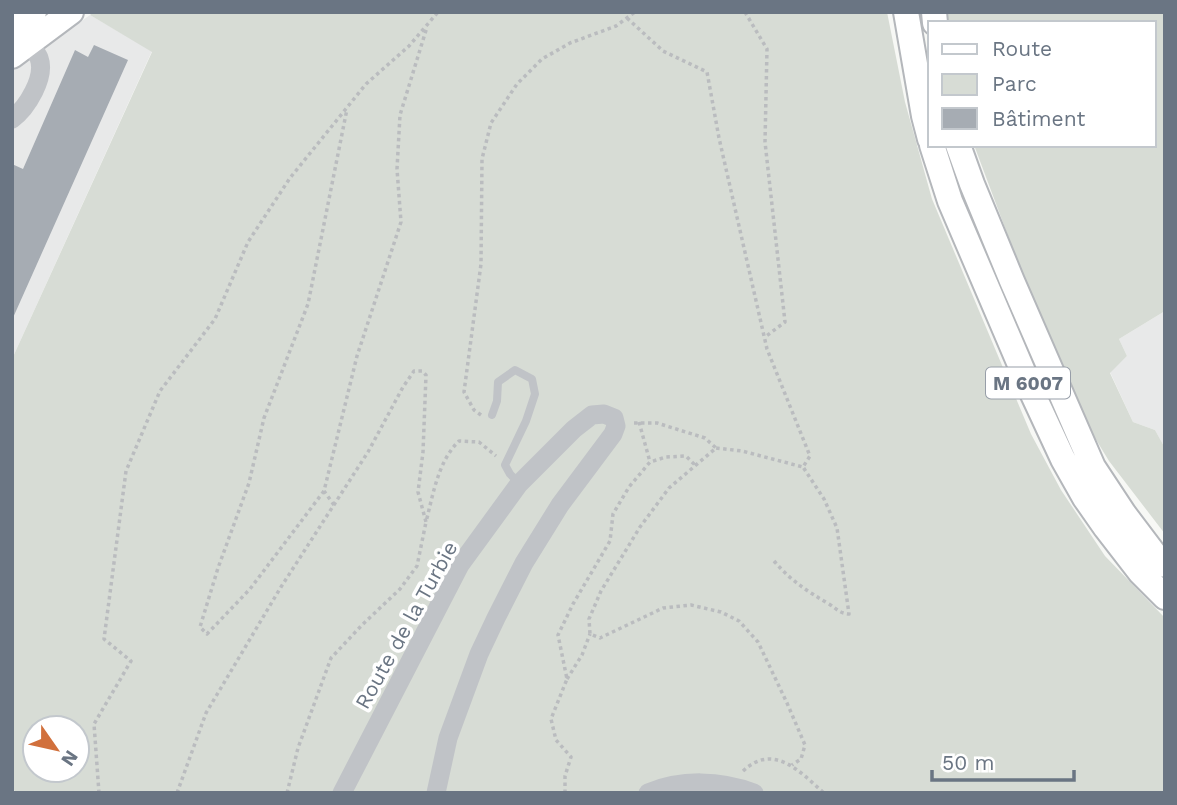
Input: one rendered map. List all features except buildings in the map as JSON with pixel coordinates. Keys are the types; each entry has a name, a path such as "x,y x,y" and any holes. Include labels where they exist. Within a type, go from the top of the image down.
{"main road":[{"path":"16,43 34,12"},
{"path":"16,43 71,12"},
{"path":"906,12 928,130"},
{"name":"M 6007","path":"933,147 950,201 1063,459 1106,528 1140,572 1165,597"},
{"name":"M 6007","path":"959,147 1012,281 1093,467 1124,514 1165,565"}],"street":[{"path":"12,119 23,111 30,99 40,69 39,59 16,43"},
{"name":"Route de la Turbie","path":"342,793 460,565 519,484 583,420 592,415 610,416 614,418 617,426 613,434 560,505 511,588 484,642 448,738 436,793"},
{"path":"648,793 679,784 706,782 754,793"}],"lane":[{"path":"492,415 497,401 498,382 516,370 532,379 535,394 526,421 505,465 519,484"}],"path":[{"path":"99,793 94,724 131,661 104,639 126,471 160,391 215,319 248,242 290,178 366,84 409,46 438,12"},
{"path":"492,415 484,417 474,411 464,392 481,264 482,159 491,123 517,84 542,59 569,43 616,26 635,12"},
{"path":"746,12 767,49 765,142 785,322 765,337"},
{"path":"627,18 663,51 707,72 719,138 767,349 810,456 803,467"},
{"path":"347,107 308,304 264,418 249,483 218,568 200,627 207,634 250,589 324,491 357,356 401,222 397,169 400,116 428,25"},
{"path":"177,793 206,713 281,587 368,452 414,371 422,371 426,376 423,452 418,492 426,523"},
{"path":"650,462 639,422 657,423 705,438 716,448 741,450 803,467 824,499 837,528 849,614 840,613 819,599 788,577 774,561"},
{"path":"287,793 298,748 331,658 400,589 417,566 437,479 450,450 459,441 479,442 505,465"},
{"path":"565,793 565,776 571,757 556,740 551,719 567,679 590,634 589,619 601,591 640,527 669,488 716,448"},
{"path":"567,679 558,635 610,541 613,514 629,487 650,462 666,457 686,456 695,465"},
{"path":"324,491 334,505"},
{"path":"590,634 600,638 663,608 691,605 721,612 739,621 758,642 805,745 801,759 792,765"},
{"path":"728,785 752,763 767,759 792,765 824,793"}],"shaded area":[{"path":"90,15 152,51 12,359 12,70"},
{"path":"1165,311 1165,448 1155,430 1133,422 1110,372 1127,356 1119,339"}],"green space":[{"path":"93,12 887,12 905,102 932,199 1031,434 1061,490 1105,556 1165,618 1165,793 15,793 12,783 12,359 152,52 90,15"},
{"path":"946,12 1165,12 1165,311 1119,339 1127,356 1110,373 1133,422 1155,430 1165,448 1165,534 1109,461 1078,410 1035,308 975,147 1156,147 1156,21 948,21"}]}
